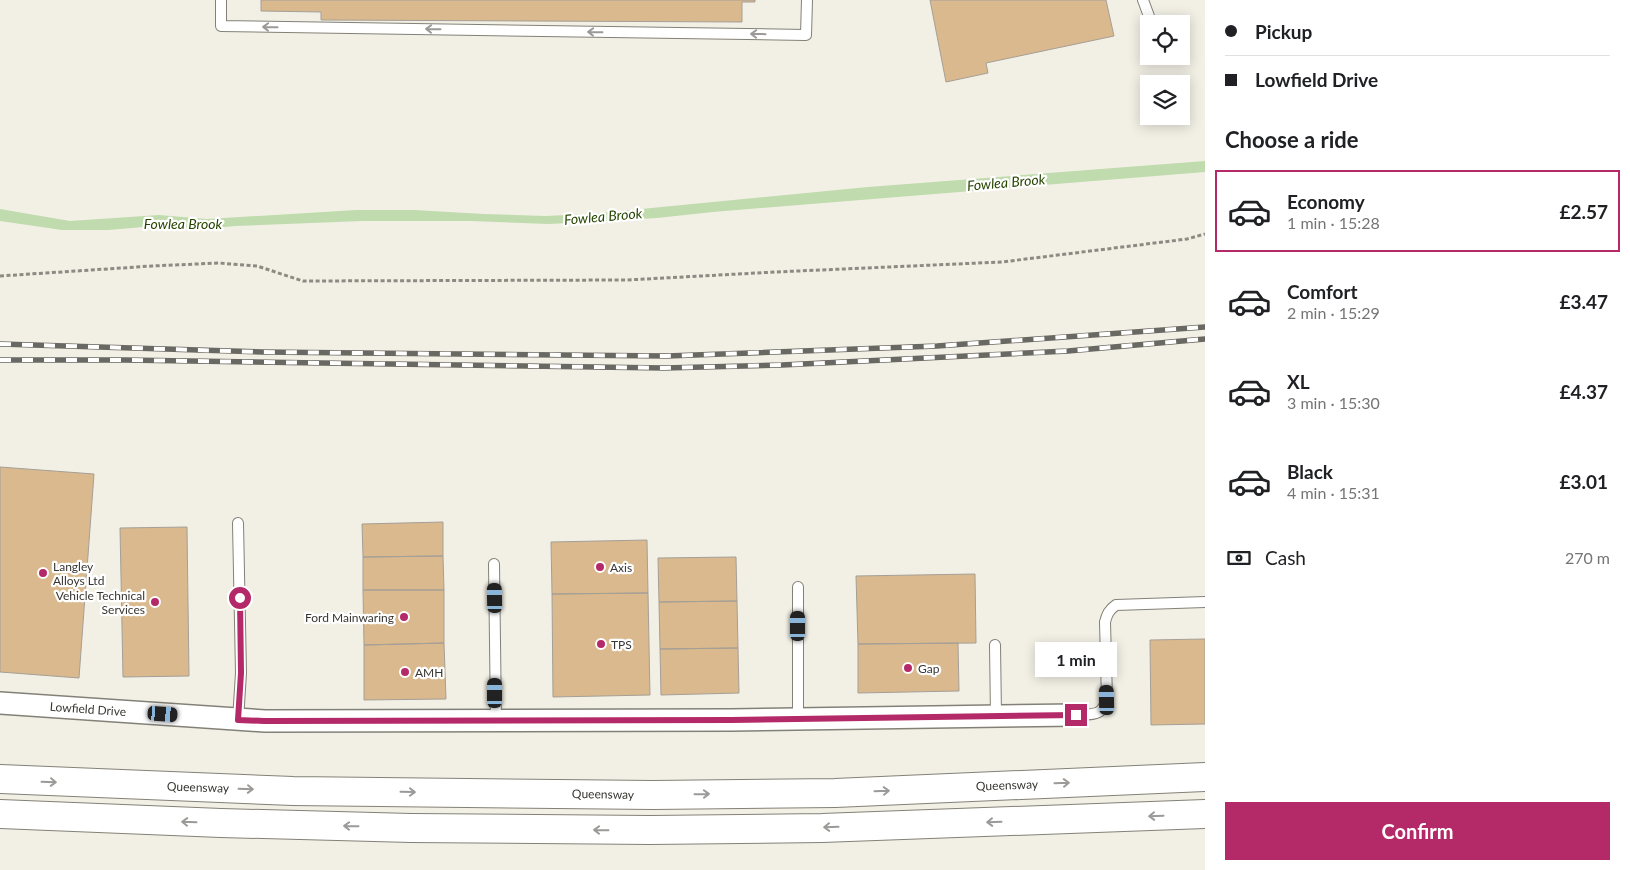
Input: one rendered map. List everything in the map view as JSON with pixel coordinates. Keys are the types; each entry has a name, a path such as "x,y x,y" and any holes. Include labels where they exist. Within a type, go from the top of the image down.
{"highway":[{"name":"Queensway","path":"0,779 293,791 653,795 835,793 1205,777"},
{"path":"0,814 240,824 650,830 832,827 1205,814"}],"street":[{"name":"Lowfield Drive","path":"0,703 264,721 798,719 1076,715"}],"lane":[{"path":"221,0 221,26 806,35 807,0"},
{"path":"1143,0 1149,15"},
{"path":"238,523 241,673 238,720"},
{"path":"494,564 496,721"},
{"path":"798,587 798,719"},
{"path":"1076,715 1097,714 1104,709 1107,700 1106,622 1110,609 1116,604 1205,602"},
{"path":"995,644 996,716"}],"path":[{"path":"0,276 219,263 257,266 302,282 628,280 1002,262 1187,239 1205,234"}],"water":[{"name":"Fowlea Brook","path":"1205,161 1205,172 657,218 549,224 471,221 362,221 201,229 155,226 108,230 62,230 0,221 0,209 70,221 159,215 207,219 356,210 414,210 545,216 590,214 868,187"}],"building":[{"path":"261,0 755,0 755,2 742,2 742,22 321,20 321,12 261,11"},
{"path":"930,0 1106,0 1114,36 986,63 988,73 946,82"},
{"name":"Langley Alloys Ltd","path":"0,467 94,474 79,678 0,672"},
{"path":"443,522 443,556 363,557 362,524"},
{"name":"Vehicle Technical Services","path":"187,527 189,676 123,677 120,528"},
{"name":"Axis","path":"647,540 648,593 552,594 551,542"},
{"path":"443,556 444,590 363,590 363,557"},
{"path":"736,557 737,601 659,602 658,558"},
{"path":"975,574 976,643 858,644 856,576"},
{"name":"Ford Mainwaring","path":"363,590 444,590 444,643 364,645"},
{"name":"TPS","path":"648,593 650,695 553,697 552,594"},
{"path":"737,601 738,648 660,649 659,602"},
{"path":"1205,639 1205,724 1151,725 1150,640"},
{"name":"AMH","path":"444,643 446,699 364,700 364,645"},
{"name":"Gap","path":"958,643 959,691 858,693 858,644"},
{"path":"738,648 739,693 661,695 660,649"}],"railway":[{"path":"0,344 262,352 667,356 937,346 1205,327"},
{"path":"0,360 664,368 782,365 1068,351 1205,339"}],"place":[{"name":"Axis","path":"600,567"},
{"name":"Langley Alloys Ltd","path":"43,573"},
{"name":"Vehicle Technical Services","path":"155,602"},
{"name":"Ford Mainwaring","path":"404,617"},
{"name":"TPS","path":"601,644"},
{"name":"Gap","path":"908,668"},
{"name":"AMH","path":"405,672"}],"route":[{"path":"240,598 241,673 238,720 748,720 1076,715"}]}
